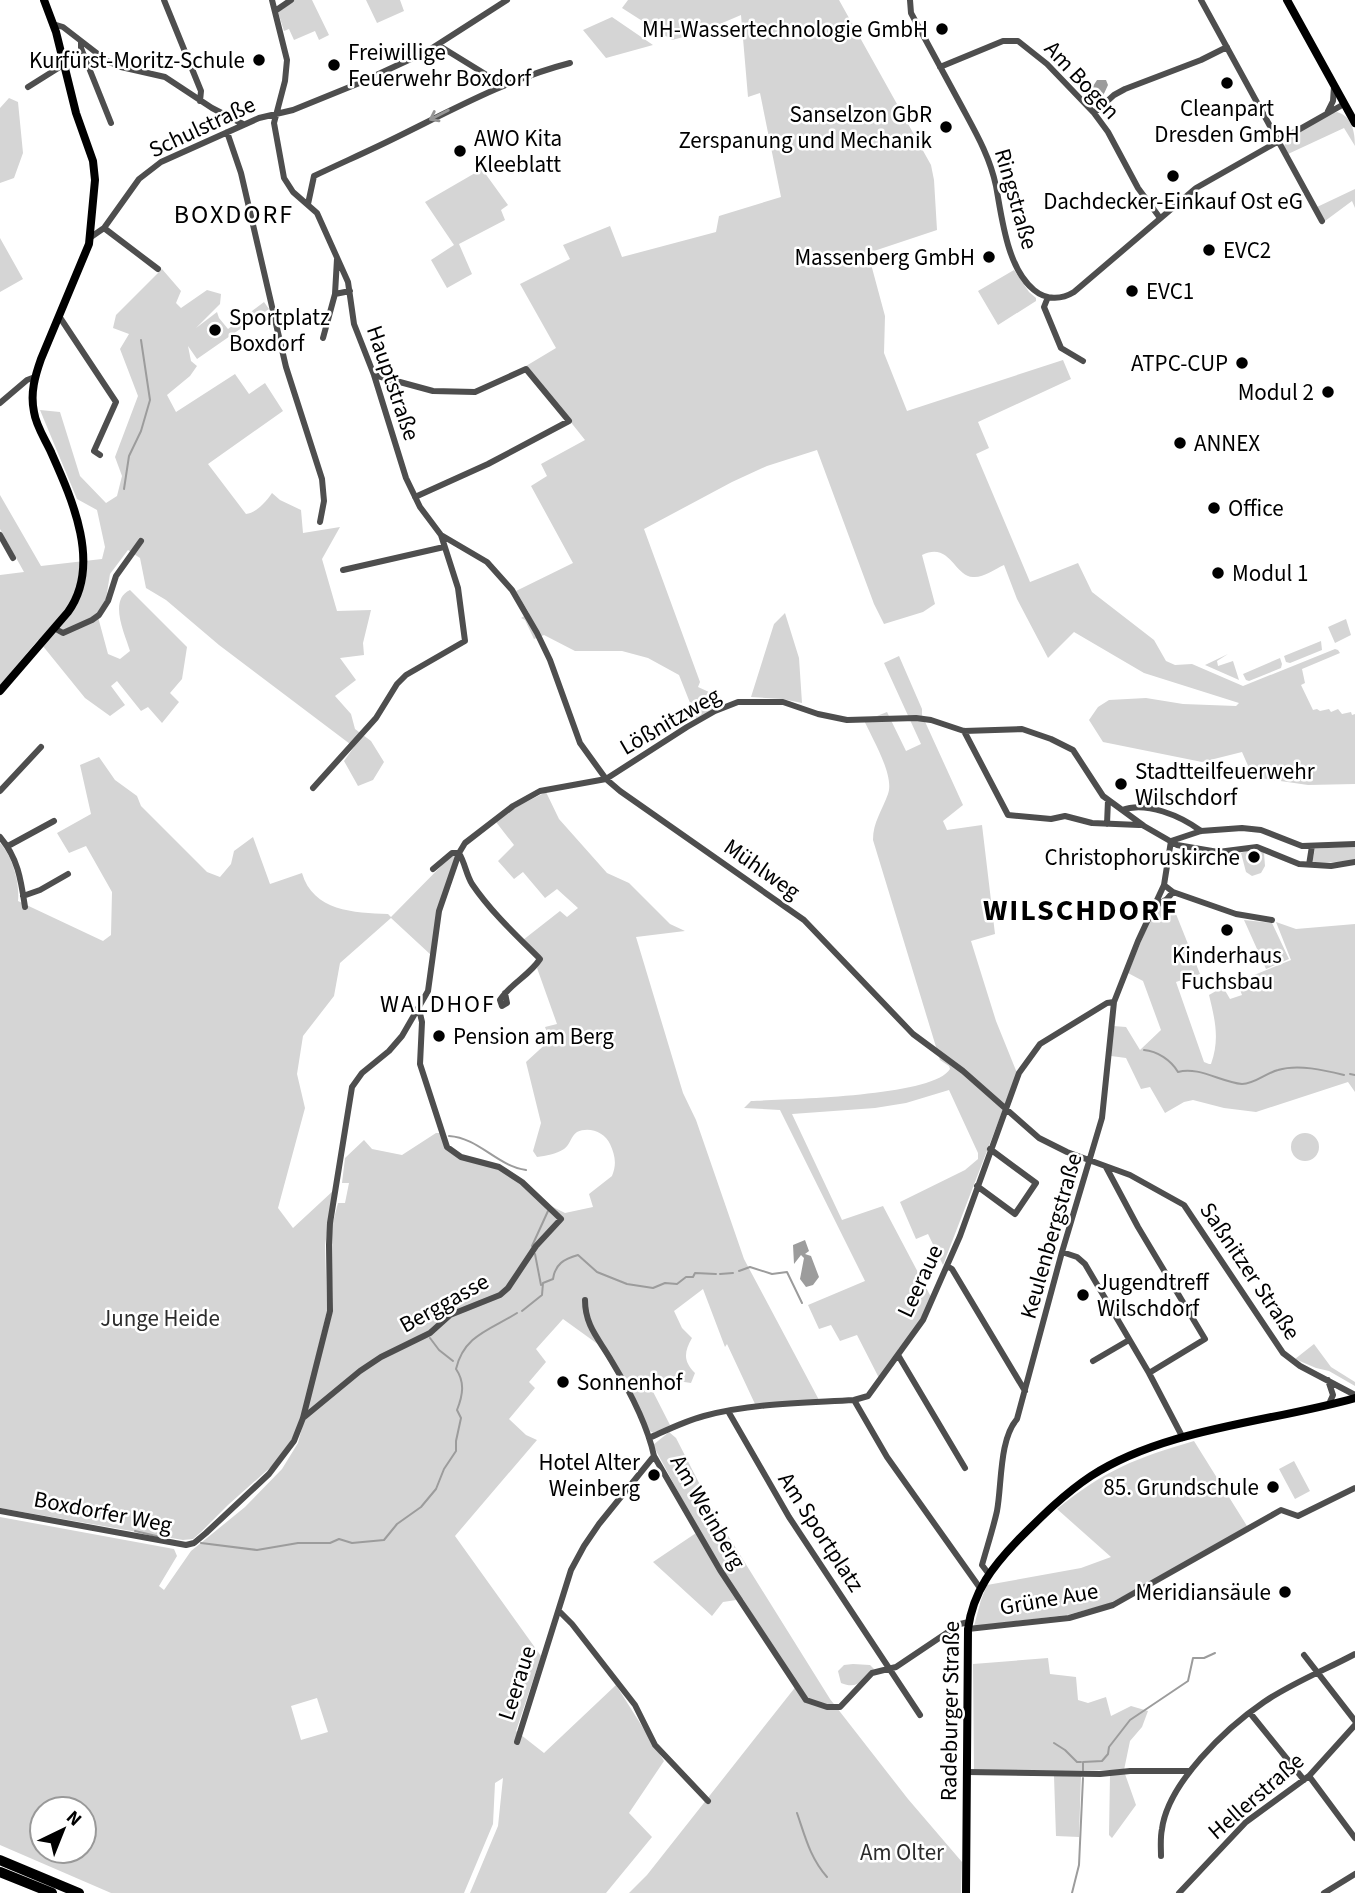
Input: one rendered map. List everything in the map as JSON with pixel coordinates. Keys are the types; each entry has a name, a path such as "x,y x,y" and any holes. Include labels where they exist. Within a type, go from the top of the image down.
{"highway":[{"path":"1,1863 52,1893"},
{"path":"1,1863 79,1893"}],"main road":[{"path":"0,691 75,602 83,579 74,506 35,418 33,394 35,377 91,237 94,168 44,0"},
{"path":"1287,0 1355,123"},
{"name":"Radeburger Straße","path":"966,1893 969,1625 974,1600 988,1573 1043,1514 1081,1483 1108,1466 1133,1454 1182,1438 1355,1396"}],"street":[{"path":"164,0 201,92 200,101"},
{"path":"272,0 286,60 285,81 275,112"},
{"path":"275,10 290,0"},
{"name":"Schulstraße","path":"91,237 104,228 132,188 150,169 174,155 243,124 275,112 293,110 346,90 438,45 507,0"},
{"name":"Ringstraße","path":"910,0 911,13 989,158 1002,223 1016,263 1035,291 1048,297"},
{"path":"1202,0 1322,221"},
{"path":"53,24 63,27 107,61 165,77 200,101 243,124"},
{"name":"Am Bogen","path":"940,67 1003,41 1018,41 1047,64 1094,113 1108,132 1138,188 1160,218"},
{"path":"81,42 111,123"},
{"path":"438,45 502,85"},
{"path":"1094,113 1125,89 1201,60 1227,47"},
{"path":"308,204 314,176 502,85 570,63"},
{"path":"28,87 63,65"},
{"path":"1327,113 1333,101 1334,87"},
{"path":"1083,361 1061,348 1044,307 1048,297 1059,299 1074,292 1196,188 1344,104"},
{"name":"Hauptstraße","path":"275,112 274,123 284,178 293,192 317,213 337,257 350,291 354,324 374,375 406,478 415,496 441,535 499,573 537,633"},
{"path":"227,132 241,173 286,368 322,479 324,501 320,522"},
{"path":"104,228 158,269"},
{"path":"323,338 335,295 337,257"},
{"path":"335,295 350,291"},
{"path":"59,316 116,402 93,451 100,455"},
{"path":"374,375 433,391 475,392 526,369 569,421 488,464 415,496"},
{"path":"0,403 27,380 35,377"},
{"path":"0,535 13,558"},
{"path":"313,788 376,718 397,684 406,675 465,641 458,587 441,535"},
{"path":"54,628 63,633 99,615 108,601 116,576 141,541"},
{"path":"343,570 444,547"},
{"name":"Mühlweg","path":"537,633 550,660 580,743 606,779 804,920 913,1034 962,1071 1006,1111"},
{"name":"Lößnitzweg","path":"433,869 452,853 458,853 465,842 513,806 540,790 606,779 696,722 738,702 783,702 818,714 848,720 916,718 964,731 1022,729 1052,739 1073,750 1095,787 1108,800"},
{"path":"964,731 1008,815 1051,819 1065,816 1107,824 1121,822 1144,826"},
{"path":"0,790 41,747"},
{"path":"1107,824 1108,800"},
{"path":"1108,800 1144,826 1175,840 1177,845 1219,852 1257,847 1283,859 1309,865 1331,866 1355,862"},
{"path":"1122,810 1140,806 1184,821 1201,831"},
{"path":"8,846 54,821"},
{"name":"Keulenbergstraße","path":"988,1573 982,1565 997,1509 1010,1432 1025,1392 1062,1252 1102,1118 1114,1002 1164,885 1175,840 1184,821"},
{"path":"1175,840 1201,831 1236,828 1258,829 1292,843 1312,846 1355,844"},
{"path":"0,837 18,866 25,907"},
{"path":"1309,865 1312,846"},
{"path":"458,853 471,882 490,907 540,959 534,969 505,993"},
{"path":"419,1009 428,991 439,911 458,853"},
{"path":"23,896 68,874"},
{"path":"1164,885 1173,892 1248,917 1272,920"},
{"name":"Keulenbergstraße","path":"1154,907 1173,892"},
{"name":"Leeraue","path":"854,1400 874,1391 923,1320 947,1266 1019,1073 1040,1044 1107,1003 1114,1002"},
{"name":"Boxdorfer Weg","path":"0,1511 174,1544 194,1544 270,1474 294,1441 303,1418 330,1311 328,1245 352,1087 362,1073 389,1051 419,1009"},
{"name":"Berggasse","path":"303,1418 381,1357 430,1333 450,1315 500,1295 536,1246 561,1219 522,1182 499,1167 461,1157 447,1147 421,1064 422,1022 419,1009"},
{"name":"Saßnitzer Straße","path":"1006,1111 1050,1145 1139,1179 1184,1205 1277,1346 1294,1362 1355,1396"},
{"path":"977,1185 1015,1214 1036,1183 990,1149"},
{"path":"1106,1166 1138,1227 1205,1339 1149,1373"},
{"path":"1062,1252 1077,1257 1085,1264 1149,1373 1182,1438"},
{"path":"947,1266 952,1269 1025,1392"},
{"name":"Am Weinberg","path":"585,1300 585,1316 626,1388 649,1438 654,1456 720,1570 801,1695 806,1700 827,1707 840,1707 872,1673 890,1668"},
{"path":"1093,1361 1129,1340"},
{"path":"898,1355 965,1468"},
{"path":"1326,1379 1332,1390 1329,1404"},
{"path":"649,1438 686,1422 728,1411 761,1406 854,1400 887,1457 980,1588"},
{"name":"Am Sportplatz","path":"728,1411 789,1517 920,1715"},
{"name":"Leeraue","path":"517,1742 571,1570 584,1546 654,1456"},
{"name":"Grüne Aue","path":"969,1625 1069,1618 1113,1605 1281,1510 1298,1516 1355,1488"},
{"path":"559,1611 635,1705 655,1745 708,1801"},
{"path":"890,1668 896,1667 960,1624 969,1625"},
{"path":"1161,1856 1161,1830 1167,1810 1189,1771 1266,1700 1355,1654"},
{"path":"1304,1655 1355,1723"},
{"path":"1250,1713 1355,1838"},
{"name":"Hellerstraße","path":"1179,1893 1246,1822 1306,1778 1355,1723"},
{"path":"967,1772 1100,1774 1189,1771"},
{"path":"1324,1893 1355,1874"}],"green space":[{"path":"293,0 312,0 329,35 319,40 315,31 294,40 289,29 284,31 278,12"},
{"path":"366,0 400,0 404,11 377,23"},
{"path":"628,0 839,0 931,165 934,180 937,230 868,253 885,316 884,353 907,411 1063,360 1071,379 978,422 989,448 976,454 1030,582 1078,563 1092,592 1154,640 1166,661 1175,665 1192,664 1243,686 1338,650 1340,653 1302,669 1305,683 1301,685 1313,710 1329,709 1331,712 1338,709 1342,714 1355,714 1355,784 1308,785 1253,777 1242,752 1202,762 1103,742 1089,720 1098,707 1109,700 1146,698 1183,704 1236,706 1239,703 1144,673 1074,632 1048,658 1017,599 1004,565 985,575 973,577 961,571 939,552 922,555 935,604 923,612 884,624 874,604 817,450 767,466 644,529 700,682 698,687 720,697 723,705 696,718 679,675 648,658 622,651 575,651 544,635 534,639 525,620 521,618 529,613 516,591 573,563 531,486 547,476 541,464 585,440 526,366 556,348 520,284 570,259 563,245 610,226 622,257 716,232 719,216 781,197 760,93 748,97 741,15 699,33 672,40 622,8"},
{"path":"612,17 653,45 606,58 583,30"},
{"path":"9,98 18,102 23,153 14,178 0,183 0,108"},
{"path":"1337,112 1349,121 1355,146 1344,128 1288,154 1284,146 1287,141 1300,131"},
{"path":"482,169 508,205 501,210 505,220 459,244 472,274 447,288 431,260 454,245 425,202"},
{"path":"1355,189 1355,208 1352,201 1325,221 1317,207"},
{"path":"0,238 23,279 0,292"},
{"path":"162,269 181,291 176,303 181,308 207,290 221,294 220,304 196,328 217,312 228,329 264,302 269,309 197,359 188,346 191,361 197,366 190,376 167,395 176,412 235,374 249,394 265,383 283,411 208,464 246,514 257,509 272,493 301,510 303,533 340,527 322,559 337,611 371,610 363,643 364,655 340,658 356,680 335,696 351,714 355,729 371,741 384,762 373,780 358,786 344,761 354,747 219,645 166,600 146,588 140,558 128,550 110,574 106,599 98,617 108,654 120,659 130,651 119,609 123,595 130,590 187,647 182,679 170,693 179,702 162,723 148,707 141,711 117,681 111,686 125,705 110,716 85,698 38,640 0,685 0,575 24,572 0,529 0,495 41,566 102,559 105,547 97,510 77,499 40,410 60,412 80,476 106,503 117,496 122,476 115,457 138,396 120,349 129,334 113,328 116,315"},
{"path":"1014,270 1036,301 998,325 978,291"},
{"path":"785,613 799,658 802,703 751,697 774,624"},
{"path":"1346,619 1351,635 1335,643 1328,627"},
{"path":"1321,641 1322,650 1290,663 1286,662 1284,656"},
{"path":"1228,654 1217,661 1218,666 1233,661 1239,680 1205,665"},
{"path":"899,656 922,709 922,715 963,805 943,821 947,830 982,825 995,934 971,941 996,1021 1017,1073 943,1265 928,1234 916,1239 900,1202 965,1170 978,1159 978,1153 949,1090 906,1103 875,1108 792,1114 842,1220 883,1206 931,1297 920,1320 879,1378 857,1335 840,1341 831,1325 819,1329 808,1305 865,1281 780,1110 744,1108 751,1101 857,1095 917,1086 938,1078 950,1069 940,1060 873,840 876,822 889,786 885,767 863,718 887,712 906,751 921,744 884,663"},
{"path":"1280,658 1281,668 1246,680 1243,674"},
{"name":"Junge Heide","path":"99,757 115,780 137,796 141,806 207,872 220,877 231,864 234,851 253,837 270,884 302,873 307,886 325,902 349,911 388,914 391,917 453,854 455,857 431,955 391,918 340,963 334,996 303,1036 297,1074 305,1108 278,1208 293,1228 334,1190 325,1245 327,1311 301,1419 292,1439 273,1465 193,1539 183,1540 0,1508 0,843 14,870 18,901 103,941 111,935 112,892 86,846 69,853 57,833 91,814 80,765"},
{"path":"546,792 559,819 607,873 629,883 670,924 685,931 636,937 683,1093 696,1120 744,1259 819,1400 755,1404 727,1344 725,1347 703,1289 674,1311 682,1328 692,1338 686,1356 695,1373 691,1383 645,1376 670,1425 654,1433 649,1431 599,1345 563,1319 536,1349 546,1362 529,1382 535,1388 509,1419 526,1435 537,1440 455,1536 541,1656 516,1731 544,1753 616,1685 664,1761 629,1813 652,1837 606,1893 470,1893 498,1826 503,1778 495,1783 493,1824 464,1893 111,1893 46,1865 98,1865 98,1795 28,1795 28,1857 0,1845 0,1517 174,1549 177,1556 159,1586 164,1590 191,1551 245,1507 282,1469 298,1443 333,1310 331,1245 338,1203 345,1203 349,1183 342,1183 345,1158 364,1140 372,1149 402,1155 436,1133 442,1133 454,1153 493,1163 549,1205 565,1213 593,1207 589,1194 614,1172 613,1152 608,1140 596,1131 582,1130 573,1136 561,1151 537,1157 533,1151 541,1123 526,1062 550,1040 545,1027 557,1024 537,968 543,959 523,940 560,911 567,917 578,908 557,889 545,898 523,872 514,879 498,861 514,845 496,822 518,806","holes":["317,1698 328,1732 301,1740 291,1706"]},
{"path":"1355,846 1355,861 1312,863 1315,849"},
{"path":"1260,850 1264,853 1265,866 1261,873 1252,876 1246,872 1241,853"},
{"path":"1170,899 1200,974 1176,982 1204,1062 1209,1064 1214,1055 1216,1038 1209,995 1223,987 1230,999 1242,995 1237,982 1291,960 1276,922 1296,929 1355,924 1355,1092 1348,1082 1256,1112 1193,1100 1165,1113 1150,1087 1141,1089 1126,1058 1111,1056 1113,1026 1126,1027 1140,1050 1161,1030 1143,981 1128,973 1155,908"},
{"path":"1244,920 1272,923 1289,959 1266,969"},
{"path":"1305,1133 1315,1137 1319,1147 1315,1157 1305,1161 1295,1157 1291,1147 1295,1137"},
{"path":"1314,1344 1331,1367 1355,1382 1355,1386 1329,1371 1295,1359"},
{"name":"Am Olter","path":"669,1432 676,1438 717,1518 830,1699 908,1799 962,1862 961,1893 629,1893 647,1875 797,1685 743,1599 723,1602 712,1616 653,1562 699,1531 653,1445"},
{"path":"1194,1441 1247,1526 1189,1562 1108,1604 1067,1615 974,1626 987,1585 1081,1568 1111,1557 1057,1509 1091,1484 1122,1467"},
{"path":"1294,1461 1310,1491 1295,1499 1279,1469"},
{"path":"1048,1658 1050,1674 1076,1677 1078,1700 1088,1703 1106,1697 1111,1716 1131,1706 1148,1711 1142,1727 1130,1741 1124,1770 974,1771 973,1664"},
{"path":"844,1665 870,1665 874,1669 856,1685 841,1683 838,1671"},
{"path":"1125,1774 1136,1805 1112,1838 1109,1835 1110,1775"},
{"path":"1054,1776 1081,1776 1079,1837 1056,1836"}],"shaded area":[{"path":"1097,80 1106,80 1108,85 1102,98 1094,103 1088,94"},
{"path":"805,1240 809,1251 805,1254 811,1256 819,1277 813,1285 806,1287 800,1279 804,1258 801,1255 794,1264 793,1245"}],"waterway":[{"path":"124,489 129,456 141,431 150,400 141,340"},
{"path":"1144,1050 1163,1057 1178,1072 1193,1071 1234,1083 1251,1082 1278,1070 1294,1068 1344,1075"},
{"path":"1350,1074 1355,1075"},
{"path":"449,1136 470,1142 506,1163 526,1170"},
{"path":"532,1246 548,1211"},
{"path":"535,1254 541,1285"},
{"path":"522,1311 542,1295 543,1283 553,1279 561,1263 578,1255 597,1272 627,1284 653,1288 665,1283 677,1284 686,1277 693,1277 695,1273 716,1274"},
{"path":"739,1271 750,1267 772,1274 787,1272 802,1303"},
{"path":"720,1274 733,1273"},
{"path":"201,1543 257,1550 298,1543 330,1543 339,1539 352,1543 384,1540 397,1524 421,1507 436,1489 444,1469 456,1451 461,1418 457,1410 462,1389 456,1369 465,1348 479,1335 517,1313"},
{"path":"430,1338 439,1350 453,1361"},
{"path":"135,1531 165,1538"},
{"path":"1083,1770 1083,1762 1102,1761 1108,1754 1109,1747 1130,1720 1188,1681 1193,1658 1204,1658 1215,1653"},
{"path":"1054,1743 1077,1762 1081,1762"},
{"path":"1072,1893 1079,1865 1083,1778"},
{"path":"797,1813 812,1854 827,1877"}],"place":[{"name":"MH-Wassertechnologie GmbH","path":"942,29"},
{"name":"Kurfürst-Moritz-Schule","path":"259,60"},
{"name":"Freiwillige Feuerwehr Boxdorf","path":"334,65"},
{"name":"Cleanpart Dresden GmbH","path":"1227,83"},
{"name":"Sanselzon GbR Zerspanung und Mechanik","path":"946,127"},
{"name":"AWO Kita Kleeblatt","path":"460,151"},
{"name":"Dachdecker-Einkauf Ost eG","path":"1173,176"},
{"name":"EVC2","path":"1209,250"},
{"name":"Massenberg GmbH","path":"989,257"},
{"name":"EVC1","path":"1132,291"},
{"name":"Sportplatz Boxdorf","path":"215,330"},
{"name":"ATPC-CUP","path":"1242,363"},
{"name":"Modul 2","path":"1328,392"},
{"name":"ANNEX","path":"1180,443"},
{"name":"Office","path":"1214,508"},
{"name":"Modul 1","path":"1218,573"},
{"name":"Stadtteilfeuerwehr Wilschdorf","path":"1121,784"},
{"name":"Christophoruskirche","path":"1254,857"},
{"name":"Kinderhaus Fuchsbau","path":"1227,930"},
{"name":"Pension am Berg","path":"439,1036"},
{"name":"Jugendtreff Wilschdorf","path":"1083,1295"},
{"name":"Sonnenhof","path":"563,1382"},
{"name":"Hotel Alter Weinberg","path":"654,1475"},
{"name":"85. Grundschule","path":"1273,1487"},
{"name":"Meridiansäule","path":"1285,1592"}],"district":[{"name":"BOXDORF","path":"234,214"},
{"name":"WILSCHDORF","path":"1081,910"},
{"name":"WALDHOF","path":"438,1004"}]}
